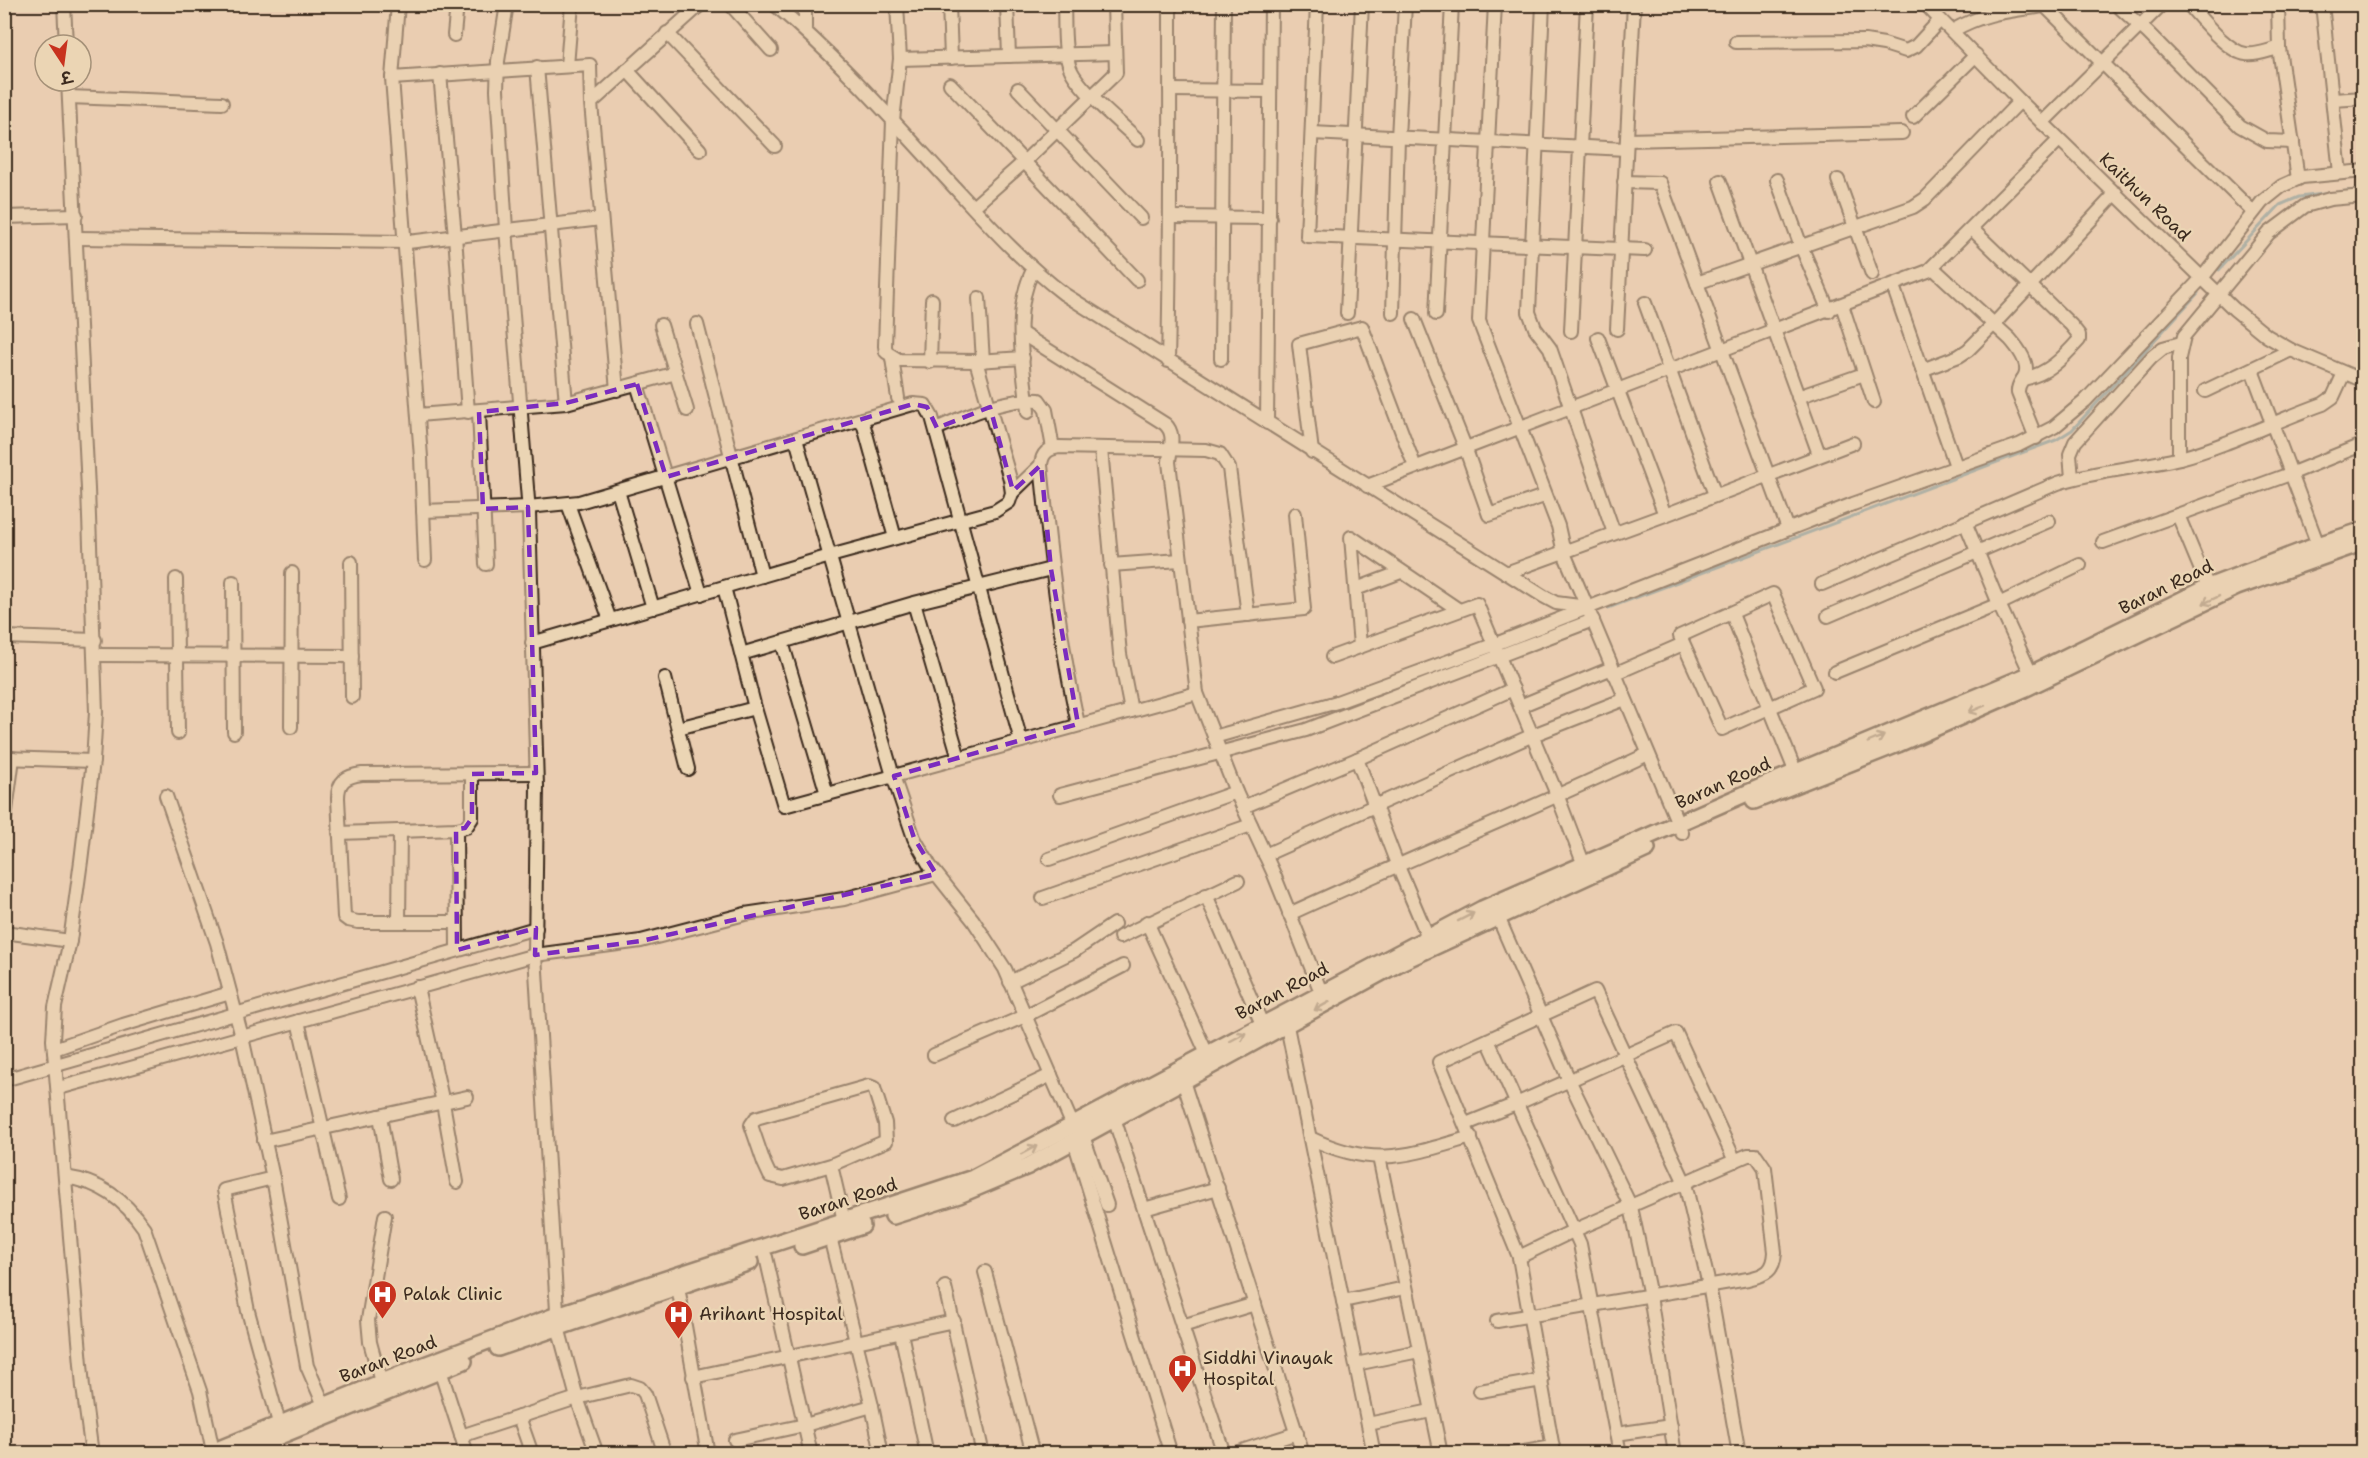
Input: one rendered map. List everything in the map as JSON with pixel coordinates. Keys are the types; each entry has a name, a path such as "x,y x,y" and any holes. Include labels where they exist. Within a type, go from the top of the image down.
{"main road":[{"name":"Baran Road","path":"235,1454 275,1446 440,1370 558,1321 678,1287 959,1195 1028,1166 1207,1054 1482,909 1584,865 1737,808 1898,744 2003,698 2208,587 2364,530"},
{"name":"Baran Road","path":"210,1452 381,1382 973,1178 1114,1118 1401,962 1796,773 2238,586 2364,542"}],"street":[{"path":"64,4 65,33"},
{"path":"398,4 392,78 418,415 424,560"},
{"path":"454,35 457,4"},
{"path":"507,4 498,70 506,229 528,507 536,773 535,955 558,1321 577,1398 597,1454"},
{"path":"567,66 572,4"},
{"path":"591,103 701,4"},
{"path":"730,4 771,50"},
{"path":"774,4 805,30 893,120 1033,270 1064,294 1312,452 1556,603 1587,607"},
{"path":"805,4 805,30"},
{"path":"897,4 900,59 893,120 886,352 892,358 899,360 930,362 1023,358"},
{"path":"950,4 951,58"},
{"path":"1007,4 1009,56"},
{"path":"1064,4 1067,55 1071,72 1092,96 1138,140"},
{"path":"973,207 1024,162 1116,73 1114,4"},
{"path":"1168,361 1171,218 1170,4"},
{"path":"1221,358 1224,4"},
{"path":"1267,423 1270,4"},
{"path":"1317,4 1307,236 1645,250"},
{"path":"1347,313 1362,4"},
{"path":"1393,313 1394,239 1405,4"},
{"path":"1436,314 1452,4"},
{"path":"1495,4 1479,321 1544,496 1558,526 1564,553 1680,829"},
{"path":"1543,4 1528,306 1530,317 1550,348 1614,533"},
{"path":"1571,331 1587,4"},
{"path":"1617,329 1634,4"},
{"name":"Kaithun Road","path":"1925,4 1938,13 1952,31 2020,101 2218,295 2267,336 2291,350 2364,381"},
{"path":"2116,4 2240,126 2267,141 2292,142"},
{"path":"2042,123 2162,4"},
{"path":"2188,4 2224,42 2235,50 2245,54 2279,48"},
{"path":"2278,4 2279,48 2298,179"},
{"path":"2322,4 2340,173"},
{"path":"1952,31 1996,9 2048,5 2101,63 2253,212"},
{"path":"1736,42 1865,41 1906,51 1914,48 1938,13"},
{"path":"667,33 775,146"},
{"path":"900,59 1115,54"},
{"path":"1913,117 1976,55"},
{"path":"392,78 590,65 591,103 617,390"},
{"path":"537,68 566,403"},
{"path":"627,70 700,150"},
{"path":"440,74 483,509 486,564"},
{"path":"950,84 1137,280"},
{"path":"1018,89 1141,218"},
{"path":"1170,90 1270,91"},
{"path":"69,93 95,640 96,712 93,761 70,941 55,1007 54,1049 83,1387 92,1454"},
{"path":"69,97 222,103"},
{"path":"2333,100 2364,98"},
{"path":"1697,283 1853,227 1897,214 1920,203 2020,101"},
{"path":"1312,133 1579,148 1902,133"},
{"path":"1367,486 1893,286 1933,268 2059,140"},
{"path":"1060,795 1306,730 1496,651 1587,607 1788,529 2036,438 2074,412 2202,278 2253,212 2282,186 2298,179 2364,171"},
{"path":"1777,180 1801,246 1829,310"},
{"path":"1838,180 1853,227 1872,274"},
{"path":"1720,181 1819,454"},
{"path":"1624,182 1660,183 1788,529"},
{"path":"1922,369 1963,353 1994,324 2116,193"},
{"path":"2179,458 2179,358 2184,336 2269,233 2305,206 2330,199 2364,196"},
{"path":"4,217 76,215"},
{"path":"1171,218 1270,218"},
{"path":"77,238 405,242 601,219"},
{"path":"1972,229 2076,330 2079,338 2053,367 2036,376 2023,379"},
{"path":"1933,268 1994,324 2020,352 2026,370 2017,387 2018,393 2036,438"},
{"path":"1028,406 1021,333 1023,294 1033,270"},
{"path":"1893,286 1956,466"},
{"path":"532,643 1002,508 1009,502 1012,493 980,361 979,298"},
{"path":"930,362 932,300"},
{"path":"1645,303 1715,495"},
{"path":"1842,305 1874,402"},
{"path":"1414,319 1465,447 1488,515 1544,496"},
{"path":"697,324 762,576"},
{"path":"661,325 687,410"},
{"path":"1312,452 1299,344 1362,327 1415,467"},
{"path":"1021,333 1165,424 1171,433 1169,462 1197,693 1236,792 1265,855 1321,992"},
{"path":"1598,338 1665,516"},
{"path":"2072,478 2071,450 2082,433 2152,357 2163,348 2181,343"},
{"path":"2205,391 2291,350"},
{"path":"892,358 898,398"},
{"path":"2252,370 2289,474 2318,545"},
{"path":"418,415 566,403 675,373"},
{"path":"1798,397 1864,374"},
{"path":"1822,584 2072,478 2179,458 2271,424 2329,400 2336,392 2344,374"},
{"path":"638,384 701,594"},
{"path":"936,429 990,407 1028,406 1039,400 1046,410 1053,448"},
{"path":"423,511 568,504 913,404 922,404 929,409 936,429 1021,741"},
{"path":"861,419 895,538"},
{"path":"796,439 893,776 914,838 936,874 973,920 998,957 1107,1205"},
{"path":"1506,573 1665,516 1819,454 1853,443"},
{"path":"2103,542 2364,444"},
{"path":"1078,724 1064,659 1051,569 1041,465 1044,453 1053,448 1215,452 1222,456 1229,468 1248,615"},
{"path":"1101,449 1120,654 1131,711"},
{"path":"1012,493 1041,465"},
{"path":"618,491 653,608"},
{"path":"568,504 609,620"},
{"path":"1188,621 1304,609 1295,514"},
{"path":"2178,514 2208,587"},
{"path":"1828,616 2049,521"},
{"path":"1965,522 2031,674"},
{"path":"1360,646 1351,537 1459,610"},
{"path":"1111,565 1180,560"},
{"path":"351,562 352,697"},
{"path":"1835,672 1999,604 2080,566"},
{"path":"741,654 914,603 1051,569"},
{"path":"1356,589 1401,572"},
{"path":"291,728 292,573"},
{"path":"176,579 178,733"},
{"path":"233,582 234,732"},
{"path":"724,587 755,708 784,806 1197,693"},
{"path":"1773,594 1814,688 1722,729 1680,636 1732,614 1773,594"},
{"path":"914,603 959,758"},
{"path":"1332,657 1477,603 1533,735 1584,865"},
{"path":"1732,614 1796,773"},
{"path":"1214,736 1337,702 1593,620"},
{"path":"4,637 95,640"},
{"path":"782,642 826,794"},
{"path":"1520,706 1683,644"},
{"path":"95,655 352,656"},
{"path":"664,678 688,769"},
{"path":"1243,807 1357,759 1512,689"},
{"path":"1265,855 1533,735 1625,699"},
{"path":"678,728 755,708"},
{"path":"1289,914 1397,864 1558,797 1648,754"},
{"path":"4,826 9,758 93,761"},
{"path":"1357,759 1428,937"},
{"path":"456,922 353,922 344,917 338,791 342,781 346,777 362,774 536,773"},
{"path":"339,833 466,827 472,818 472,774"},
{"path":"1049,859 1236,792"},
{"path":"166,796 217,943 242,1037 273,1178 307,1366 324,1405"},
{"path":"1043,898 1251,825"},
{"path":"456,829 457,950"},
{"path":"399,922 400,831"},
{"path":"59,1088 535,955 641,941 745,914 844,898 936,874"},
{"path":"1120,937 1238,881"},
{"path":"1206,895 1262,1024"},
{"path":"1498,917 1569,1080 1630,1207 1650,1296 1675,1454"},
{"path":"1148,922 1207,1054"},
{"path":"1010,982 1074,951 1114,924"},
{"path":"4,1080 536,928"},
{"path":"4,932 70,941"},
{"path":"934,1055 1025,1016 1123,966"},
{"path":"417,987 443,1102 457,1182"},
{"path":"1511,1454 1554,1450 1531,1316 1519,1257 1439,1062 1595,991 1684,1184 1709,1285 1739,1454"},
{"path":"54,1049 123,1025 230,993"},
{"path":"297,1021 339,1200"},
{"path":"1287,1026 1374,1454"},
{"path":"1466,1124 1676,1033 1735,1161"},
{"path":"1488,1040 1575,1230 1593,1306 1620,1454"},
{"path":"954,1121 1051,1075"},
{"path":"1183,1081 1303,1454"},
{"path":"869,1086 874,1088 885,1123 886,1141 831,1164 783,1179 770,1176 752,1125 756,1118 869,1086"},
{"path":"264,1141 467,1097"},
{"path":"380,1116 391,1179"},
{"path":"1114,1118 1224,1454"},
{"path":"1077,1134 1171,1454"},
{"path":"1310,1138 1338,1150 1378,1157 1412,1154 1471,1137"},
{"path":"1497,1321 1758,1277 1768,1271 1774,1263 1775,1252 1765,1168 1756,1155 1748,1155 1575,1230 1519,1257"},
{"path":"1378,1157 1441,1454"},
{"path":"831,1164 844,1221"},
{"path":"65,1177 99,1185 130,1210 144,1228 200,1391 210,1452"},
{"path":"273,1178 224,1190 248,1311 279,1423"},
{"path":"1144,1209 1218,1188"},
{"path":"381,1382 370,1342 368,1316 385,1216"},
{"path":"830,1237 882,1454"},
{"path":"766,1257 811,1454"},
{"path":"985,1272 1033,1454"},
{"path":"678,1287 708,1454"},
{"path":"945,1287 983,1454"},
{"path":"1343,1301 1405,1288"},
{"path":"1182,1326 1255,1304"},
{"path":"693,1377 954,1321"},
{"path":"901,1333 927,1454"},
{"path":"1356,1364 1419,1351"},
{"path":"440,1370 467,1454"},
{"path":"1480,1391 1542,1380"},
{"path":"461,1436 577,1398 627,1385 640,1388 647,1399 665,1454"},
{"path":"735,1440 805,1425 872,1406"},
{"path":"1368,1425 1431,1411"},
{"path":"519,1417 532,1454"},
{"path":"1616,1434 1671,1426"},
{"path":"1232,1454 1297,1433"}],"highlighted area":[{"path":"637,384 666,477 913,404 927,407 937,428 990,407 1013,491 1041,465 1051,569 1078,724 894,776 914,838 936,874 641,941 535,955 536,928 457,950 456,829 465,828 472,818 472,774 536,773 528,507 483,509 479,412 566,403"}],"waterway":[{"path":"2219,270 2280,205 2299,197 2364,189"},
{"path":"1608,608 2056,440 2072,430 2198,293"}],"place":[{"name":"Palak Clinic","path":"382,1320"},
{"name":"Arihant Hospital","path":"678,1340"},
{"name":"Siddhi Vinayak Hospital","path":"1182,1394"}]}
